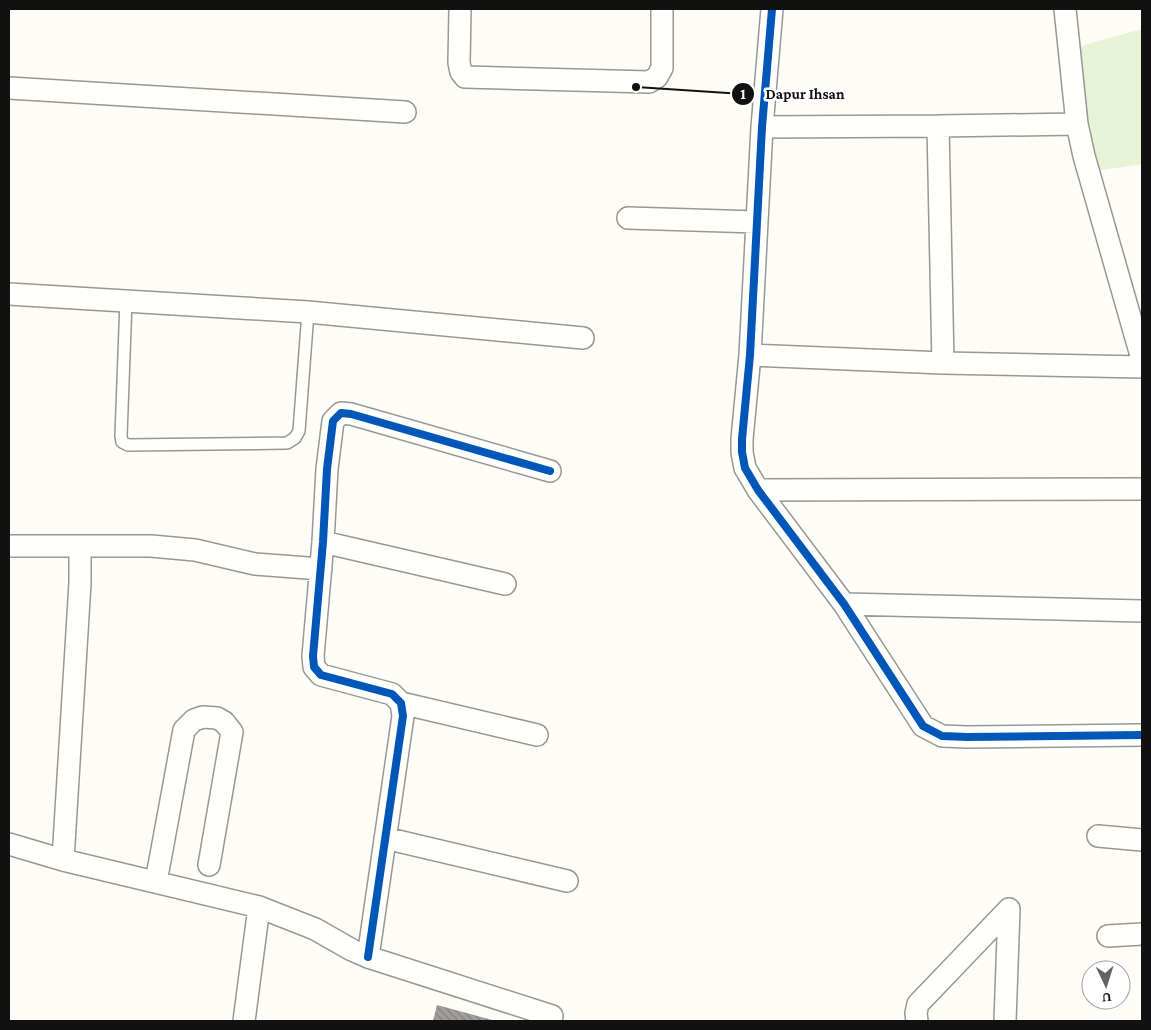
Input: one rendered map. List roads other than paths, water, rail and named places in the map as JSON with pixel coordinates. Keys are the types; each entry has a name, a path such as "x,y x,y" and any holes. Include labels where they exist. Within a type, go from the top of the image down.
{"street":[{"path":"460,9 459,63 461,72 465,77 649,82 657,77 662,68 662,9"},
{"path":"772,9 762,127 750,355 742,439 745,468 758,490 844,604 923,726 942,736 1142,735"},
{"path":"1066,9 1077,124 1084,156 1142,359"},
{"path":"9,88 404,112"},
{"path":"762,127 1077,124"},
{"path":"938,126 943,363"},
{"path":"628,218 757,222"},
{"path":"9,294 308,312 583,338"},
{"path":"750,355 943,363 1142,367"},
{"path":"537,735 401,703 392,694 321,675 314,668 313,656 332,421 341,413 351,414 550,472"},
{"path":"758,490 1142,489"},
{"path":"323,542 505,584"},
{"path":"9,546 151,546 195,550 255,564 321,569"},
{"path":"62,860 80,583 80,546"},
{"path":"844,604 1142,611"},
{"path":"368,957 403,716 401,703"},
{"path":"156,882 184,730 194,720 203,717 217,718 224,722 232,732 209,865"},
{"path":"1098,836 1142,840"},
{"path":"385,838 567,881"},
{"path":"9,844 62,860 259,907 315,929 368,957 552,1016"},
{"path":"244,1021 259,907"},
{"path":"918,1021 916,1013 918,1004 1009,909 1005,1021"},
{"path":"1108,936 1142,934"}],"lane":[{"path":"126,301 121,436 122,442 128,445 287,443 295,438 299,431 308,312"}],"place":[{"name":"Dapur Ihsan","path":"636,87"}]}
